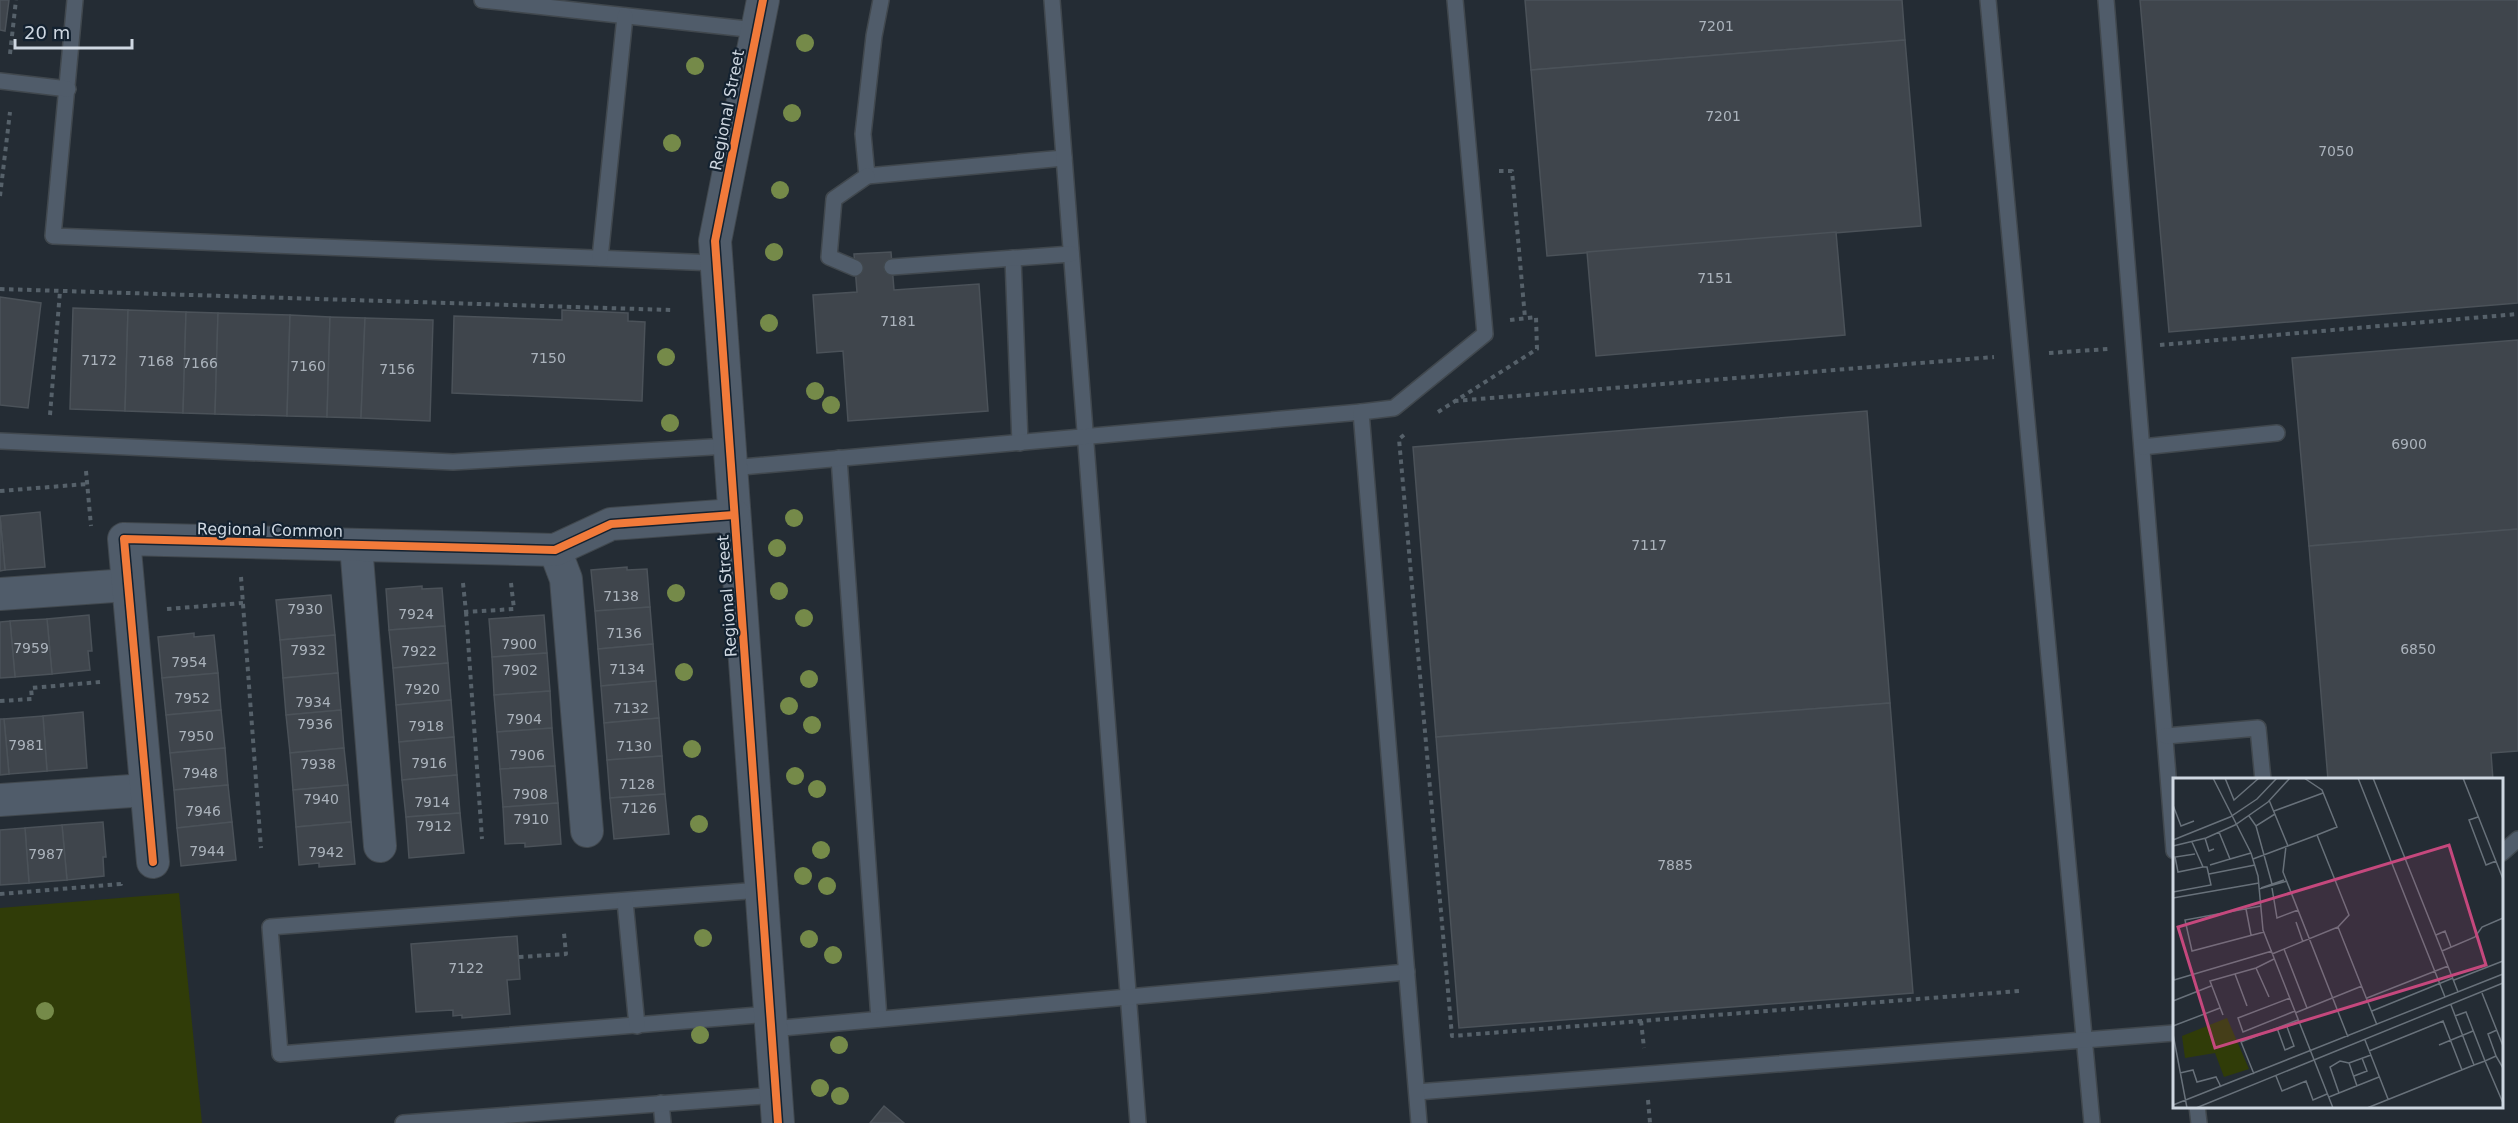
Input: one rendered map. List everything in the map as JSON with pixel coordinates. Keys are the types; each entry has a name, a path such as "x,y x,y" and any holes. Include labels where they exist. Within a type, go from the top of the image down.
{"street":[{"name":"Regional Street","path":"763,0 715,241 777,1109"},
{"name":"Regional Common","path":"153,862 124,539 555,550 610,524 734,515"},
{"name":"Regional Common","path":"356,545 380,846"},
{"path":"555,550 566,579 587,831"},
{"path":"0,594 129,598"},
{"path":"0,800 146,790"}],"lane":[{"path":"75,0 53,236 716,263"},
{"path":"482,0 756,30"},
{"path":"867,176 863,134 874,36 881,0"},
{"path":"1052,0 1138,1123"},
{"path":"0,441 453,462 730,457 839,458 1394,408 1485,334 1455,0"},
{"path":"1988,0 2092,1123"},
{"path":"2106,0 2173,825"},
{"path":"600,258 625,16"},
{"path":"1,81 68,89"},
{"path":"855,267 829,257 834,199 867,176 1064,158"},
{"path":"892,267 1071,254"},
{"path":"1013,258 1020,443"},
{"path":"1361,412 1419,1123"},
{"path":"2142,447 2277,432"},
{"path":"839,458 879,1019"},
{"path":"2166,736 2259,728 2263,778"},
{"path":"2503,852 2518,839"},
{"path":"761,890 270,927 280,1054 637,1026 879,1019 1407,972"},
{"path":"625,901 637,1026"},
{"path":"1417,1092 2173,1033"},
{"path":"403,1123 573,1117 661,1103 777,1109"},
{"path":"661,1103 663,1123"},
{"path":"2197,1108 2199,1123"}],"path":[{"path":"1,81 3,57 9,57 16,0"},
{"path":"0,111 11,112 0,196"},
{"path":"1494,171 1512,171 1525,318"},
{"path":"0,289 672,310"},
{"path":"48,443 60,291"},
{"path":"1453,401 2518,314"},
{"path":"1435,414 1537,349 1536,317 1484,322"},
{"path":"1408,432 1400,439 1452,1036 2019,991"},
{"path":"87,445 87,484 91,530"},
{"path":"0,491 87,484"},
{"path":"462,573 482,839"},
{"path":"252,576 240,577 261,848"},
{"path":"465,612 513,609 511,583 566,579"},
{"path":"129,598 243,603"},
{"path":"0,701 32,699 31,688 104,682"}],"green space":[{"path":"179,893 202,1123 0,1123 0,908"}],"building":[{"path":"0,0 9,0 5,31 0,30"},
{"path":"1525,0 1902,0 1905,40 1531,70"},
{"path":"2140,0 2518,0 2518,303 2169,332"},
{"path":"1905,40 1921,226 1547,256 1531,70"},
{"path":"1836,232 1845,335 1596,356 1587,252"},
{"path":"891,252 894,290 979,284 988,411 848,421 843,351 817,353 813,295 857,292 854,254"},
{"path":"0,297 41,303 28,408 0,405"},
{"path":"73,308 128,310 125,411 70,409"},
{"path":"128,310 186,312 183,413 125,411"},
{"path":"562,310 628,313 628,321 645,322 642,401 452,393 454,316 562,320"},
{"path":"186,312 218,313 215,414 183,413"},
{"path":"218,313 290,315 287,416 215,414"},
{"path":"290,315 330,317 327,417 287,416"},
{"path":"330,317 365,318 361,418 327,417"},
{"path":"365,318 433,320 430,421 361,418"},
{"path":"2518,340 2518,529 2309,546 2292,358"},
{"path":"1867,411 1890,703 1436,737 1413,447"},
{"path":"40,512 45,567 5,570 0,516"},
{"path":"0,516 5,570 0,571"},
{"path":"2518,529 2518,751 2491,753 2493,778 2328,778 2309,546"},
{"path":"627,567 627,570 647,569 650,607 595,611 591,570"},
{"path":"422,586 422,589 442,588 445,626 389,630 386,589"},
{"path":"331,595 335,635 280,640 276,600"},
{"path":"650,607 653,644 598,649 595,611"},
{"path":"89,615 92,651 88,651 90,670 52,674 47,619"},
{"path":"544,615 547,653 492,657 489,619"},
{"path":"47,619 52,674 15,677 10,621"},
{"path":"10,621 15,677 0,678 0,622"},
{"path":"445,626 448,663 393,668 389,630"},
{"path":"194,633 194,637 214,635 218,673 162,678 158,637"},
{"path":"335,635 338,673 283,678 280,640"},
{"path":"653,644 656,681 601,686 598,649"},
{"path":"547,653 550,691 494,695 492,657"},
{"path":"448,663 451,700 396,705 393,668"},
{"path":"218,673 221,710 166,715 162,678"},
{"path":"338,673 341,710 286,715 283,678"},
{"path":"656,681 659,718 604,723 601,686"},
{"path":"550,691 552,728 497,732 494,695"},
{"path":"451,700 454,737 399,742 396,705"},
{"path":"1890,703 1913,993 1459,1028 1436,737"},
{"path":"221,710 225,748 170,753 166,715"},
{"path":"341,710 344,748 290,753 286,715"},
{"path":"83,712 87,768 47,771 43,716"},
{"path":"43,716 47,771 9,774 4,719"},
{"path":"659,718 662,756 607,760 604,723"},
{"path":"0,719 4,719 9,774 0,775"},
{"path":"552,728 555,766 500,769 497,732"},
{"path":"454,737 457,775 402,780 399,742"},
{"path":"225,748 228,785 174,790 170,753"},
{"path":"344,748 348,785 293,790 290,753"},
{"path":"662,756 665,794 610,798 607,760"},
{"path":"555,766 558,803 503,807 500,769"},
{"path":"457,775 460,813 406,817 402,780"},
{"path":"228,785 232,822 177,828 174,790"},
{"path":"348,785 351,822 296,827 293,790"},
{"path":"665,794 669,834 614,839 610,798"},
{"path":"558,803 561,844 525,847 525,843 505,844 503,807"},
{"path":"460,813 464,853 409,858 406,817"},
{"path":"103,822 106,857 103,857 104,876 67,880 62,825"},
{"path":"232,822 236,860 181,866 177,828"},
{"path":"351,822 355,864 319,867 319,863 299,865 296,827"},
{"path":"62,825 67,880 29,883 25,828"},
{"path":"25,828 29,883 0,885 0,830"},
{"path":"517,936 520,979 507,980 510,1014 462,1018 462,1015 453,1016 453,1010 416,1012 411,944"},
{"path":"884,1106 904,1123 870,1123"}],"cycle path":[{"path":"763,0 715,241 778,1123"},
{"path":"153,862 124,539 555,550 611,524 734,515"}]}
